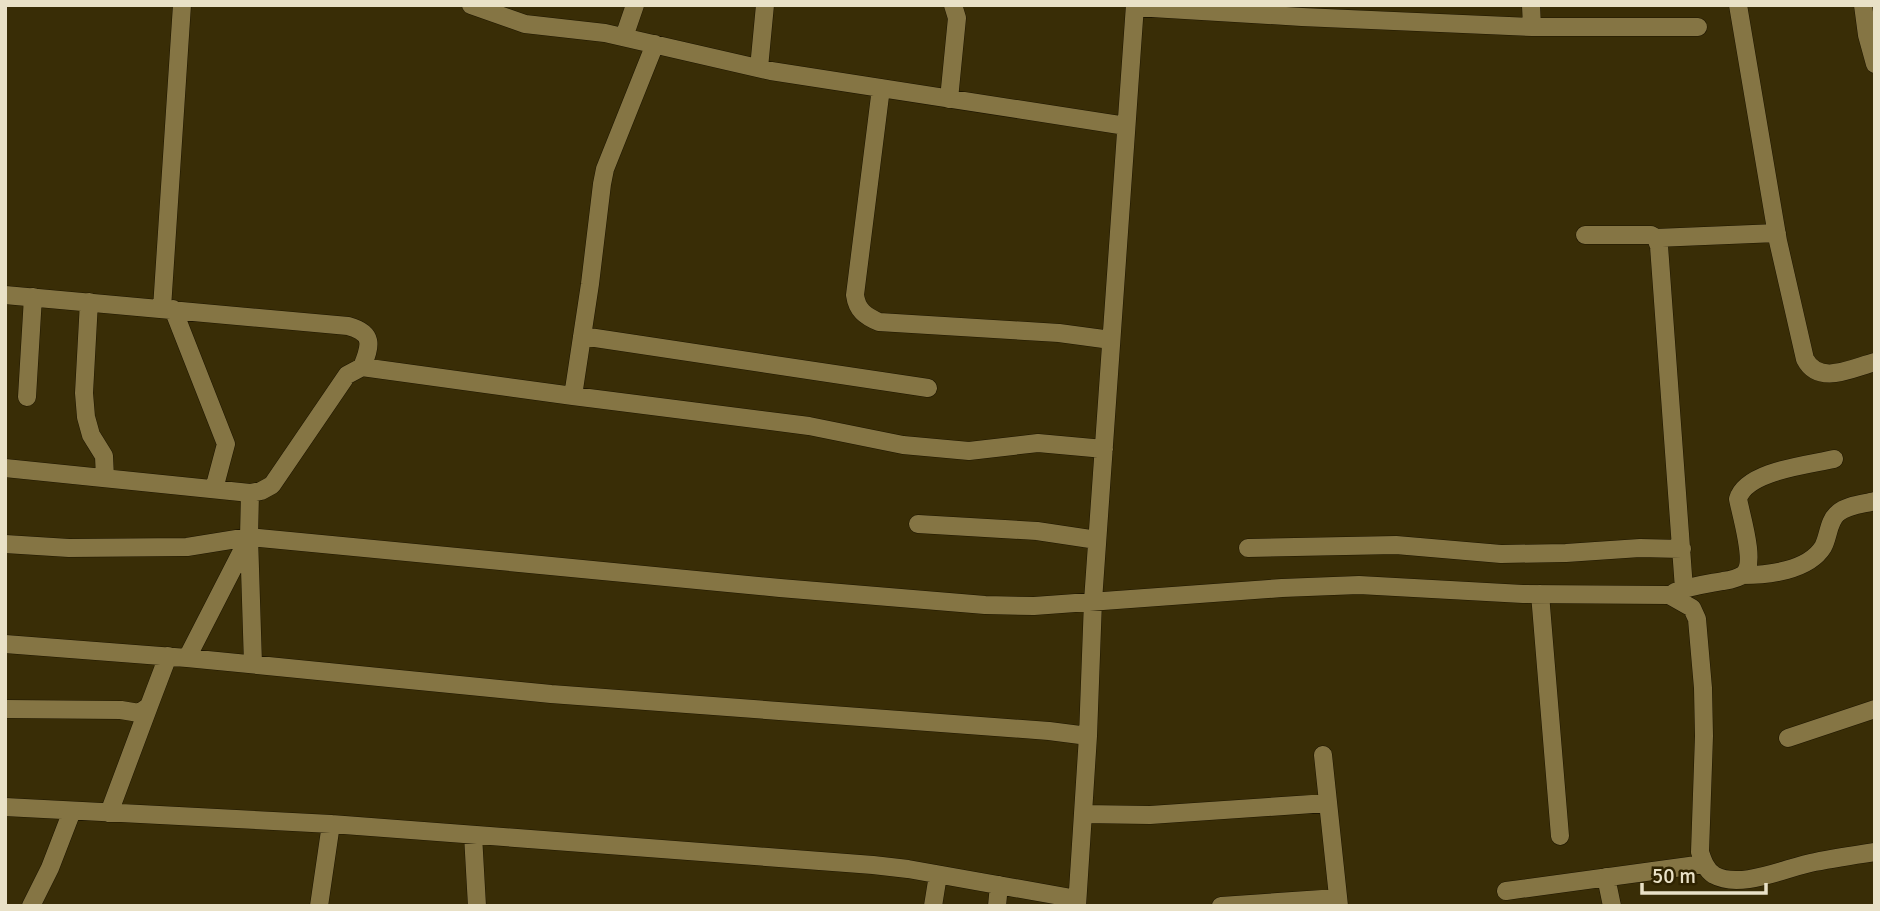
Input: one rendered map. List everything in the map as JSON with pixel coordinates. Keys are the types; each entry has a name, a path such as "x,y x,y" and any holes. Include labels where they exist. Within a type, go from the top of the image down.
{"street":[{"path":"182,5 167,309 226,444 214,489"},
{"path":"471,5 526,24 605,33 759,68 1126,126"},
{"path":"624,37 635,5"},
{"path":"759,68 765,5"},
{"path":"949,99 957,18 953,5"},
{"path":"1531,5 1532,27"},
{"path":"1738,5 1777,233 1805,359 1808,366 1822,374 1833,374 1875,362"},
{"path":"1863,5 1875,64"},
{"path":"5,807 331,824 873,865 999,885 1077,902 1088,736 1093,601 1135,6 1245,9 1532,27 1698,27"},
{"path":"573,396 601,184 654,44"},
{"path":"881,88 855,295 860,311 879,322 1059,333 1111,340"},
{"path":"1585,234 1651,235 1656,238 1777,233"},
{"path":"1656,238 1659,246 1682,549 1677,592 1692,608 1697,619 1703,688 1700,852 1704,864 1711,873 1734,880 1758,877 1812,862 1875,852"},
{"path":"5,295 348,326 366,335 369,344 362,367"},
{"path":"27,397 33,297"},
{"path":"89,302 84,393 86,417 91,435 104,456 105,478"},
{"path":"582,336 928,387"},
{"path":"5,467 250,493 261,491 272,485 347,375 362,367 809,426 903,445 969,451 1038,443 1104,449"},
{"path":"1743,575 1748,568 1749,557 1738,499 1740,492 1752,481 1766,475 1834,459"},
{"path":"250,493 253,664"},
{"path":"5,544 69,548 187,547 249,537 985,605 1034,606 1359,585 1540,594 1677,592 1743,575 1781,572 1811,559 1823,546 1835,516 1841,510 1875,502"},
{"path":"918,524 1037,531 1097,540"},
{"path":"187,658 249,537"},
{"path":"1248,548 1396,545 1501,554 1640,548 1682,549"},
{"path":"1540,594 1560,836"},
{"path":"5,644 168,656 551,694 1088,736"},
{"path":"109,813 168,656"},
{"path":"5,709 121,710 139,713 149,706"},
{"path":"1788,738 1875,709"},
{"path":"1221,906 1338,902 1323,755"},
{"path":"1083,814 1150,815 1327,803"},
{"path":"31,906 72,811"},
{"path":"319,906 331,824"},
{"path":"473,835 477,906"},
{"path":"1506,891 1704,864"},
{"path":"933,906 938,875"},
{"path":"1606,877 1612,906"},
{"path":"997,906 999,885"}]}
